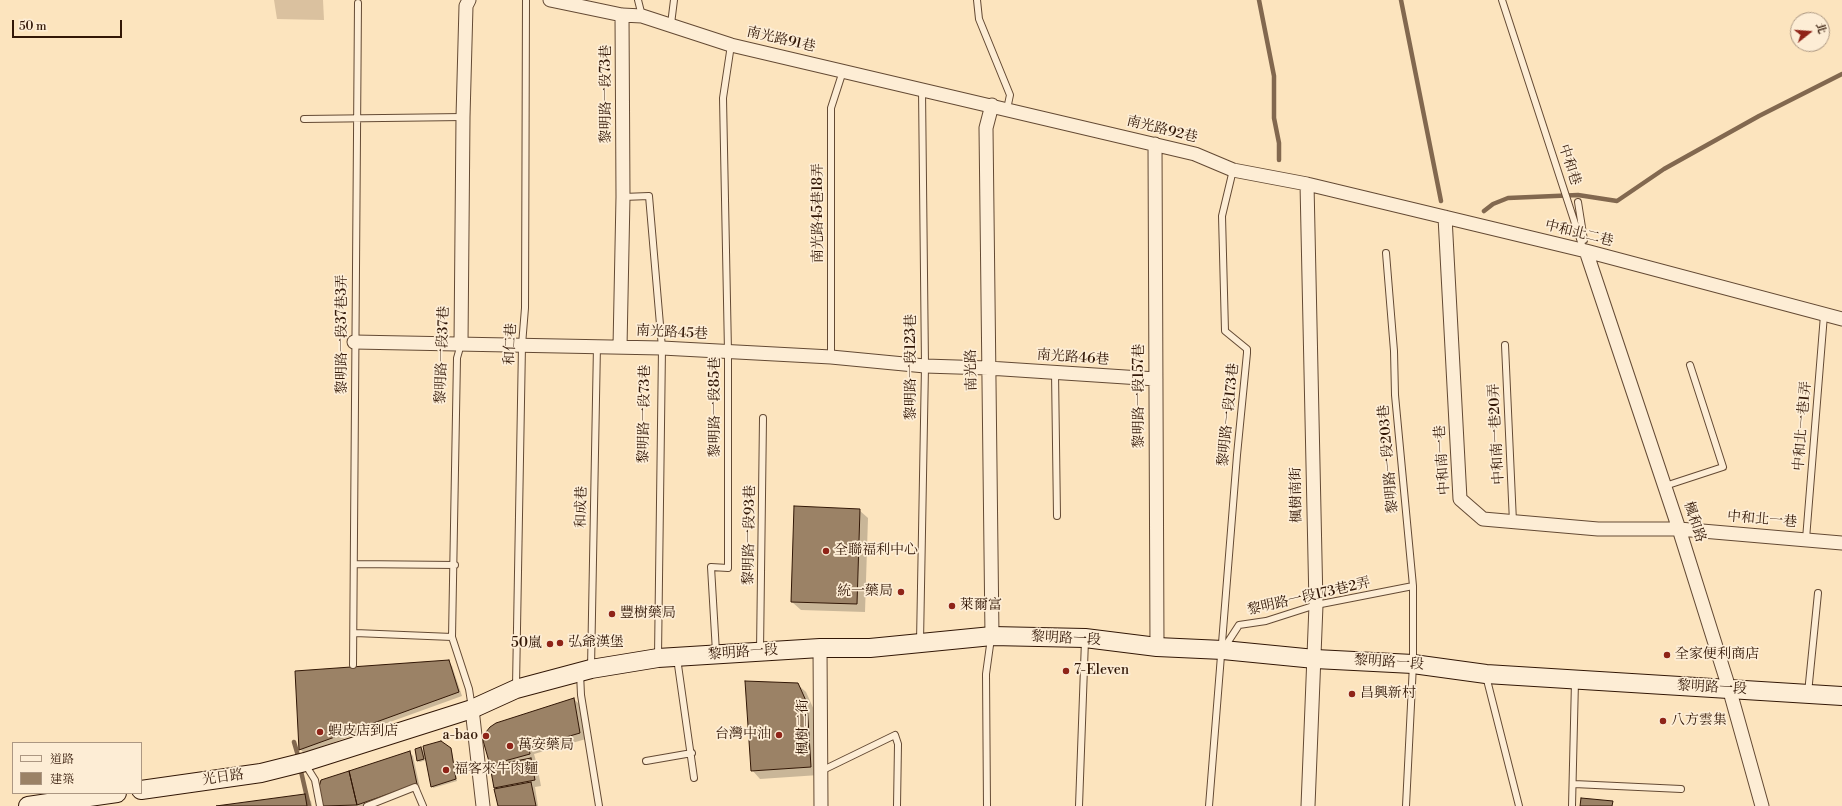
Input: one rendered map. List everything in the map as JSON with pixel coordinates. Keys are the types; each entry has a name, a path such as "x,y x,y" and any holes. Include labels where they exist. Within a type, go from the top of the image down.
{"main road":[{"name":"黎明路一段","path":"304,760 472,708 516,689 585,670 658,658 716,656 820,648 870,648 992,636 1085,638 1157,647 1223,650 1314,659 1413,664 1486,674 1575,681 1729,688 1842,696"},
{"name":"光日路","path":"142,790 262,773 304,760"},
{"path":"28,806 115,798"}],"street":[{"name":"黎明路一段37巷","path":"461,343 463,117 466,6 469,0"},
{"name":"南光路91巷","path":"550,0 622,15 642,16 671,24 731,45 922,90 1008,108"},
{"name":"黎明路一段73巷","path":"620,347 623,197 622,15"},
{"name":"南光路","path":"992,105 986,128 992,636"},
{"name":"南光路92巷","path":"1008,108 1195,154 1233,170 1307,184"},
{"name":"黎明路一段157巷","path":"1155,144 1157,647"},
{"name":"中和北二巷","path":"1307,184 1584,249 1842,319"},
{"name":"楓樹南街","path":"1307,184 1316,605 1308,806"},
{"name":"中和南一巷","path":"1445,217 1460,499 1483,519 1598,529 1679,529"},
{"name":"楓和路","path":"1584,249 1679,529 1729,688 1762,806"},
{"name":"南光路45巷","path":"354,342 597,345 831,357 925,366 988,368"},
{"name":"南光路46巷","path":"988,368 1156,379"},
{"name":"中和北一巷","path":"1679,529 1842,543"},
{"name":"楓樹二街","path":"820,648 821,806"},
{"path":"472,708 483,806"}],"lane":[{"name":"和仁巷","path":"516,689 522,345 525,308 526,0"},
{"path":"638,0 642,16"},
{"path":"671,24 674,0"},
{"path":"977,0 979,19 1010,95 1008,108"},
{"name":"中和巷","path":"1502,0 1584,249"},
{"name":"黎明路一段37巷3弄","path":"353,665 355,633 354,342 358,3"},
{"name":"黎明路一段85巷","path":"716,656 711,567 728,568 728,352 723,98 731,45"},
{"name":"南光路45巷18弄","path":"831,357 830,108 843,71"},
{"name":"黎明路一段123巷","path":"920,644 925,366 922,90"},
{"path":"304,119 463,117"},
{"name":"黎明路一段173巷","path":"1223,650 1237,455 1248,353 1247,349 1225,331 1222,216 1233,170"},
{"name":"黎明路一段73巷","path":"623,197 649,196 662,348 658,658"},
{"name":"中和巷","path":"1578,202 1584,249"},
{"name":"黎明路一段203巷","path":"1386,253 1394,351 1395,395 1413,586 1413,664 1406,806"},
{"name":"中和北一巷1弄","path":"1806,539 1824,315"},
{"name":"黎明路一段37巷","path":"461,343 457,358 455,565 452,637 469,689 472,708"},
{"name":"和成巷","path":"597,345 585,670 581,695 599,806"},
{"name":"中和南一巷20弄","path":"1505,345 1513,522"},
{"path":"1665,486 1724,467 1690,366"},
{"path":"1054,372 1057,516"},
{"name":"黎明路一段93巷","path":"760,652 763,418"},
{"path":"354,564 455,565"},
{"name":"黎明路一段173巷2弄","path":"1223,650 1239,625 1266,621 1316,605 1413,586"},
{"path":"1807,694 1818,593"},
{"path":"355,633 452,637"},
{"path":"987,806 986,674 992,636"},
{"path":"1079,806 1085,638"},
{"path":"1209,806 1223,650"},
{"path":"677,658 692,753 694,778"},
{"path":"1486,674 1519,806"},
{"path":"1572,806 1574,784 1575,681"},
{"path":"820,772 895,736 898,744 897,806"},
{"path":"646,761 692,753"},
{"path":"304,760 315,780 320,806"},
{"path":"1574,784 1681,789"},
{"path":"367,806 414,787 423,806"}],"shaded area":[{"path":"274,0 323,0 324,20 277,19"}],"building":[{"path":"794,506 860,509 857,604 791,602"},
{"path":"449,660 459,692 299,750 295,671"},
{"name":"台灣中油","path":"745,681 798,683 807,703 811,767 751,771"},
{"path":"574,698 580,733 529,748 530,754 490,765 482,737 490,727 496,723"},
{"path":"441,741 451,748 456,779 431,787 423,746"},
{"path":"421,747 424,759 417,761 415,749"},
{"path":"410,751 417,784 357,805 349,771"},
{"path":"531,758 535,780 494,788 490,766"},
{"path":"349,771 357,805 323,806 319,787 321,780"},
{"path":"531,782 536,806 498,806 494,789"},
{"path":"305,794 307,806 216,806"},
{"path":"1581,798 1613,801 1612,806 1580,806"}],"waterway":[{"path":"1259,0 1274,76 1274,118 1279,143 1279,160"},
{"path":"1401,0 1441,201"},
{"path":"1484,211 1493,204 1508,198 1578,195 1617,201 1664,169 1759,116 1842,74"},
{"path":"294,742 299,759"},
{"path":"300,767 309,806"}],"place":[{"name":"全聯福利中心","path":"826,551"},
{"name":"統一藥局","path":"901,592"},
{"name":"萊爾富","path":"952,606"},
{"name":"豐樹藥局","path":"612,614"},
{"name":"弘爺漢堡","path":"560,643"},
{"name":"50嵐","path":"550,644"},
{"name":"全家便利商店","path":"1667,655"},
{"name":"7-Eleven","path":"1066,671"},
{"name":"昌興新村","path":"1352,694"},
{"name":"八方雲集","path":"1663,721"},
{"name":"蝦皮店到店","path":"320,732"},
{"name":"台灣中油","path":"779,735"},
{"name":"a-bao","path":"486,736"},
{"name":"萬安藥局","path":"510,746"},
{"name":"福客來牛肉麵","path":"446,770"}]}
